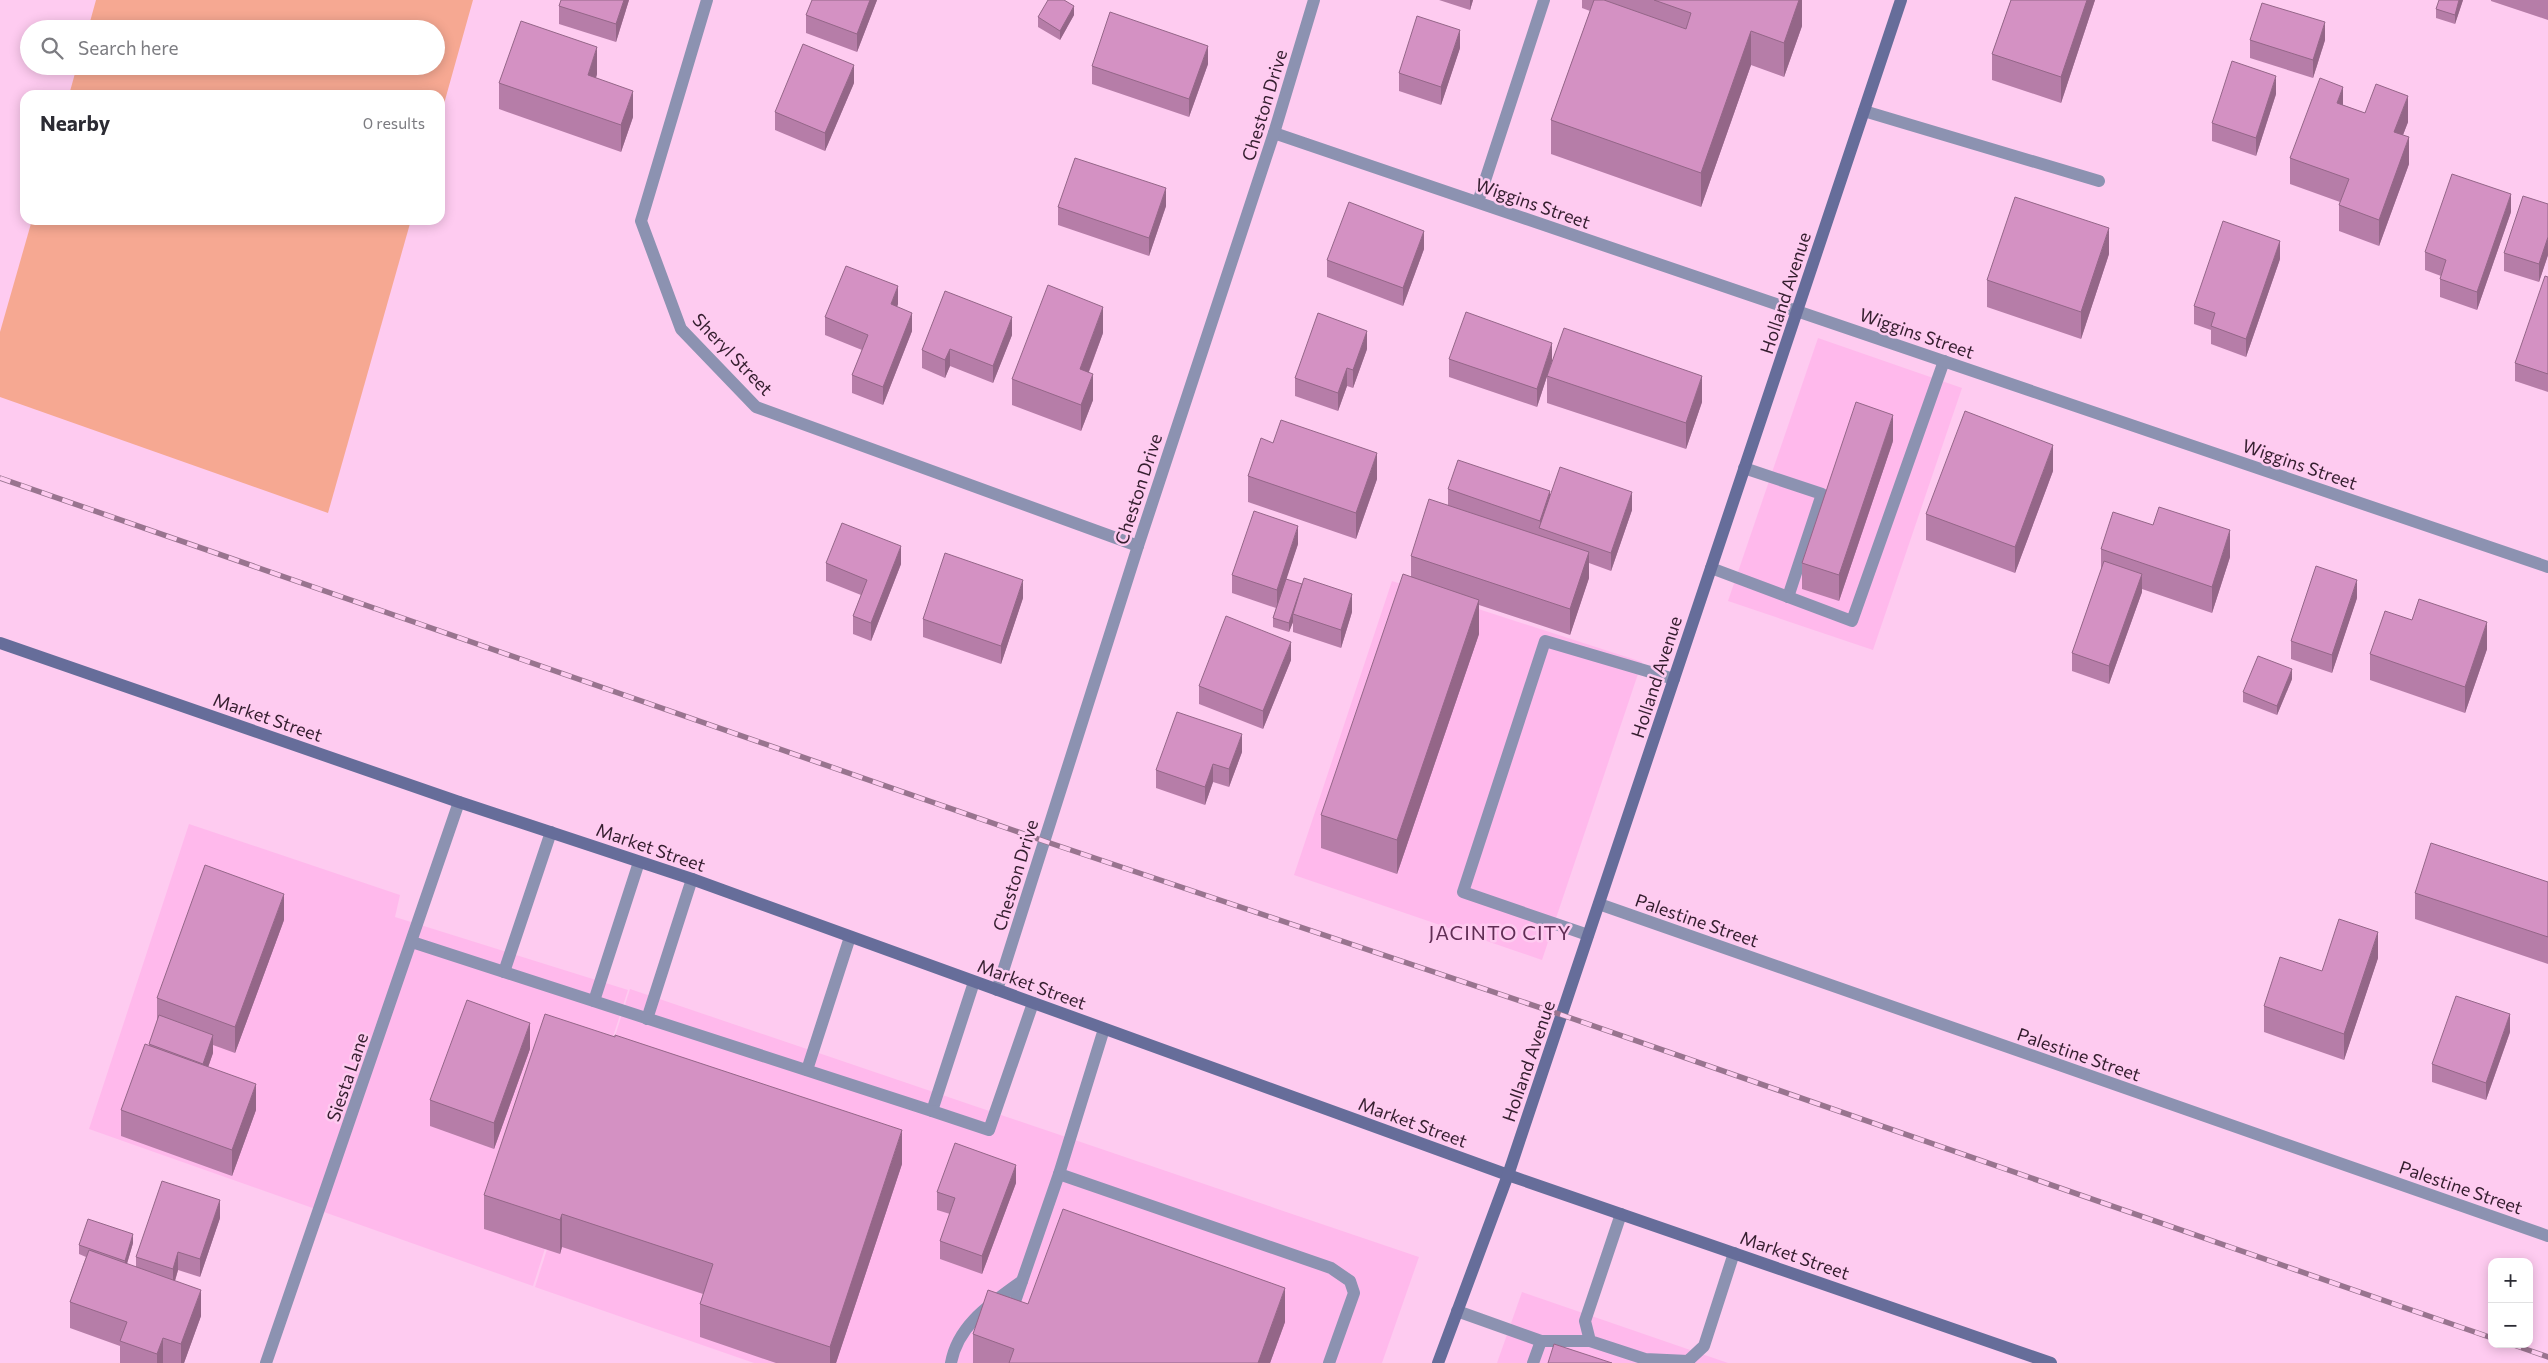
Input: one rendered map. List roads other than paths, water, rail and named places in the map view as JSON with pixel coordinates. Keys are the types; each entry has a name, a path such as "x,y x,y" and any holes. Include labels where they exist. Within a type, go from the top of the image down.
{"main road":[{"name":"Holland Avenue","path":"1438,1363 1508,1175 1901,0"},
{"name":"Market Street","path":"0,643 459,802 692,879 1508,1175 2051,1363"}],"street":[{"name":"Sheryl Street","path":"707,0 641,221 681,329 756,407 1138,546"},
{"name":"Cheston Drive","path":"997,990 1138,546 1274,133 1314,0"},
{"path":"1478,202 1544,0"},
{"path":"1864,111 2099,181"},
{"name":"Wiggins Street","path":"1274,133 2548,567"},
{"path":"1711,568 1852,621 1944,361"},
{"path":"1744,468 1822,494 1788,597"},
{"path":"1588,935 1463,892 1545,641 1674,679"},
{"name":"Siesta Lane","path":"266,1363 459,802"},
{"path":"504,972 551,832"},
{"path":"594,1001 639,862"},
{"path":"647,1019 692,879"},
{"name":"Palestine Street","path":"1599,904 2548,1236"},
{"path":"806,1070 850,936"},
{"path":"412,942 990,1130 1033,1004"},
{"path":"932,1111 974,982"},
{"path":"1007,1326 1059,1174 1104,1029"},
{"path":"1059,1174 1330,1268 1350,1281 1354,1293 1329,1363"},
{"path":"1590,1341 1585,1320 1621,1214"},
{"path":"1457,1312 1541,1341 1590,1341 1645,1358 1689,1362 1704,1346 1734,1253"},
{"path":"950,1363 960,1338 972,1320 1022,1281"},
{"path":"1533,1363 1541,1341"}],"railway":[{"path":"0,478 1044,841 1562,1015 2488,1337"},
{"path":"2522,1348 2548,1357"}],"district":[{"name":"JACINTO CITY","path":"1500,932"}]}
